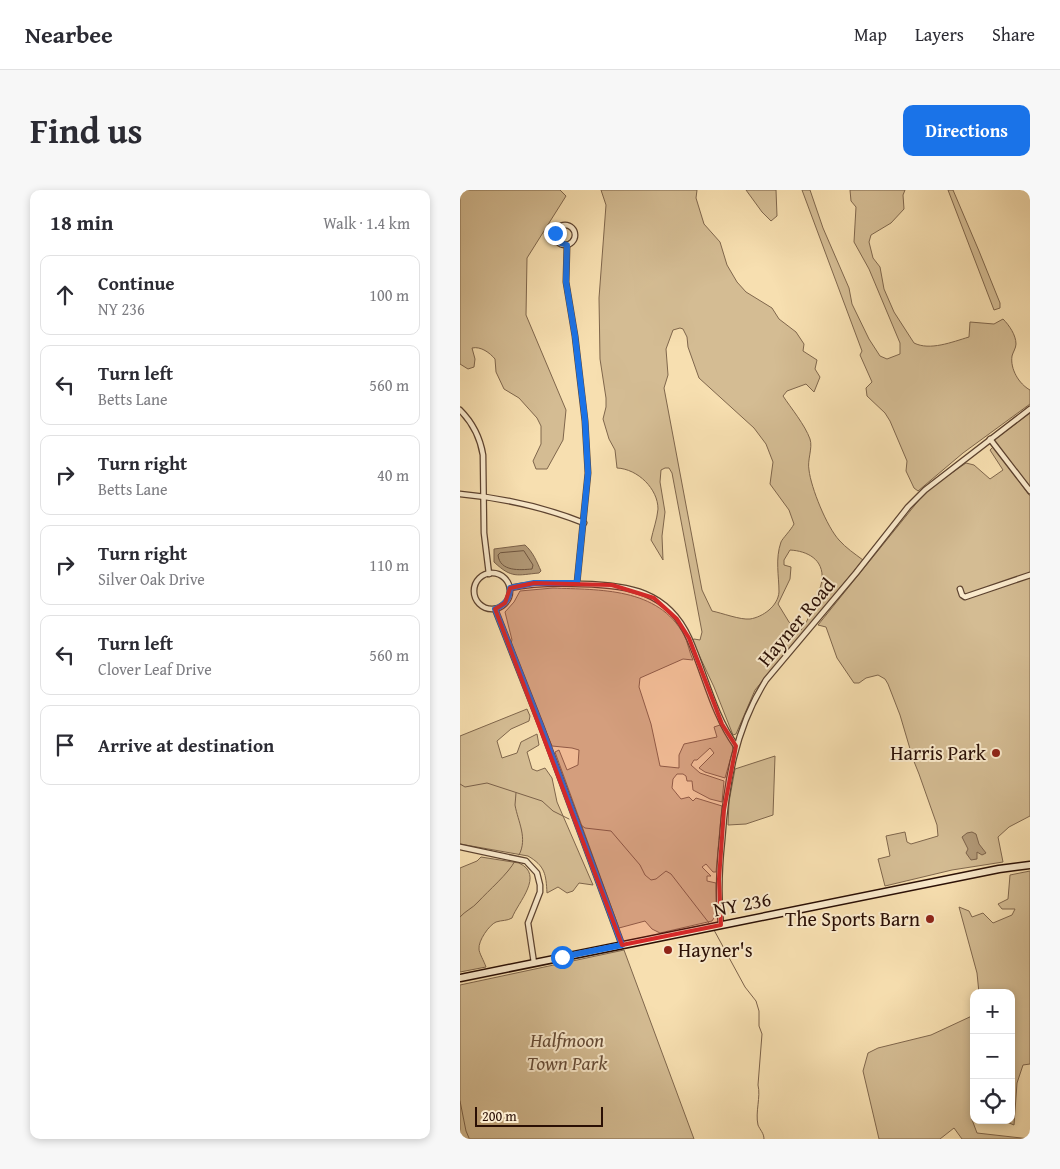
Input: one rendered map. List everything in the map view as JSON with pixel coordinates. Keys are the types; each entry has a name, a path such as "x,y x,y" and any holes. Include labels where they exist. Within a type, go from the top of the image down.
{"main road":[{"name":"NY 236","path":"460,978 999,869 1030,865"}],"street":[{"path":"564,225 571,226 576,235 573,242 567,245 560,244 556,238 557,229 564,225"},
{"path":"567,245 566,282 575,336 585,420 588,473 577,583"},
{"name":"Hayner Road","path":"721,925 719,879 724,810 736,746 751,707 766,680 856,573 908,507 925,490 1030,409"},
{"path":"460,410 470,420 481,443 483,455 482,496 488,574"},
{"path":"990,439 1030,491"},
{"path":"460,494 536,506 584,523"},
{"path":"488,574 501,576 510,588 505,603 495,609 485,608 481,605 475,596 474,590 477,581 488,574"},
{"path":"960,589 963,596 969,596 1030,575"},
{"path":"510,588 534,583 612,584 632,588 666,606 689,638 722,724 736,746"},
{"path":"495,609 538,718 622,945"},
{"path":"460,847 526,861 537,873 540,892 528,923 534,963"}],"highlighted area":[{"path":"534,583 612,585 654,598 677,619 689,638 722,724 736,746 724,810 719,879 721,925 622,945 495,609 505,603 510,588"}],"green space":[{"path":"460,190 560,190 566,196 527,258 526,315 566,410 563,440 547,469 536,469 533,461 541,444 541,426 537,418 519,398 504,389 496,372 495,359 482,349 472,348 475,359 474,367 468,369 460,364"},
{"path":"601,190 697,190 696,198 704,224 720,242 727,265 737,282 746,292 772,308 779,319 796,332 804,344 803,351 817,360 815,369 820,377 814,392 806,384 787,391 783,396 810,439 810,478 825,517 839,540 863,560 755,690 736,734 733,735 714,687 692,640 700,640 702,632 672,473 669,468 661,470 660,482 665,512 662,536 663,560 651,540 658,509 655,494 639,476 625,469 617,468 615,450 609,439 603,419 606,398 600,359 599,298 606,205","holes":["683,329 687,337 688,347 699,378 754,428 766,444 773,462 770,484 789,510 794,524 779,548 779,592 776,602 769,610 755,618 741,618 712,611 702,590 664,388 668,375 666,349 673,330","790,550 808,554 817,562 822,573 820,589 801,630 796,630 778,604 790,579 791,567 784,565 784,560"]},
{"path":"746,190 776,190 777,216 771,221"},
{"path":"802,190 810,190 823,228 849,288 852,304 869,339 880,356 887,359 900,354 900,343 869,269 854,242 856,207 851,201 850,190 905,190 903,195 904,209 891,223 871,235 869,242 873,258 880,267 884,289 894,312 914,343 934,346 948,343 969,337 970,322 994,324 1003,319 1015,337 1016,347 1012,356 1012,366 1019,380 1030,390 1030,404 963,453 918,491 914,488 906,471 907,461 890,421 885,413 867,396 866,388 872,382 860,355 862,351"},
{"path":"948,190 953,190 1000,303 1000,308 994,310"},
{"path":"1030,413 1030,488 994,440"},
{"path":"993,447 1030,496 1030,816 1009,827 998,837 1003,862 952,870 885,886 878,859 890,856 886,836 905,832 907,842 911,844 938,836 937,825 888,684 885,679 878,675 866,678 859,683 854,683 837,658 826,627 818,625 919,500 933,486 966,463 974,465 990,479 1003,470 990,450"},
{"path":"553,588 608,591 626,594 643,600 659,608 673,619 684,635 693,660 683,659 640,678 639,687 651,724 660,766 679,768 679,755 684,744 717,737 714,727 720,725 732,744 733,750 725,778 705,772 699,768 714,753 710,748 697,760 694,760 691,765 700,773 724,781 722,802 710,799 693,790 692,781 687,781 686,776 683,774 677,774 673,779 672,788 681,799 689,797 693,801 696,798 722,806 716,872 713,872 706,864 702,867 711,876 707,876 707,881 716,883 716,915 712,921 660,933 652,929 645,921 619,928 555,752 559,750 567,770 578,765 579,750 552,746 510,645 512,640 505,612 514,602 520,591"},
{"path":"527,709 530,716 529,721 511,729 497,741 502,758 517,753 521,742 537,734 539,745 527,752 532,769 537,771 545,768 552,778 557,802 593,885 579,883 573,891 567,893 558,887 547,893 544,871 538,863 528,856 460,844 460,736"},
{"path":"775,756 773,815 746,824 728,825 729,802 735,769"},
{"path":"481,857 519,863 530,874 530,881 528,889 512,918 493,924 482,938 479,951 486,967 460,972 460,868 477,861"},
{"path":"1030,871 1030,1064 1023,1065 1017,1083 1015,1111 1015,989 979,989 977,973 959,907 969,911 972,917 983,913 993,923 1012,915 1015,909 1002,909 998,904 1008,899 1010,875"},
{"name":"Halfmoon Town Park","path":"624,950 694,1139 460,1139 460,985"},
{"path":"970,1017 970,1124 974,1124 977,1133 1030,1139 962,1139 954,1128 940,1139 879,1139 863,1071 868,1053 878,1048 931,1035"}],"water":[{"path":"525,545 541,571 539,573 515,575 494,562 494,549"},
{"path":"972,832 976,834 979,844 986,853 982,855 977,852 977,859 971,860 966,853 968,849 962,837"}],"waterway":[{"path":"460,784 465,787 487,783 542,801 553,811 569,819"},
{"path":"516,793 515,805 523,842 519,855"},
{"path":"581,825 585,828 611,831 651,880 656,879 666,871 671,874 709,923"},
{"path":"460,917 498,882 515,861"},
{"path":"714,930 745,987 756,1001 759,1011 759,1026 762,1034 757,1120 764,1139"},
{"path":"460,1101 469,1138"}],"place":[{"name":"Harris Park","path":"996,753"},
{"name":"The Sports Barn","path":"930,919"},
{"name":"Hayner's","path":"668,950"}],"route":[{"path":"555,233 558,242 562,245 567,245 565,257 567,298 575,336 585,420 588,473 577,583 534,583 510,588 510,593 505,603 495,609 516,666 533,704 622,945 562,957"}]}
